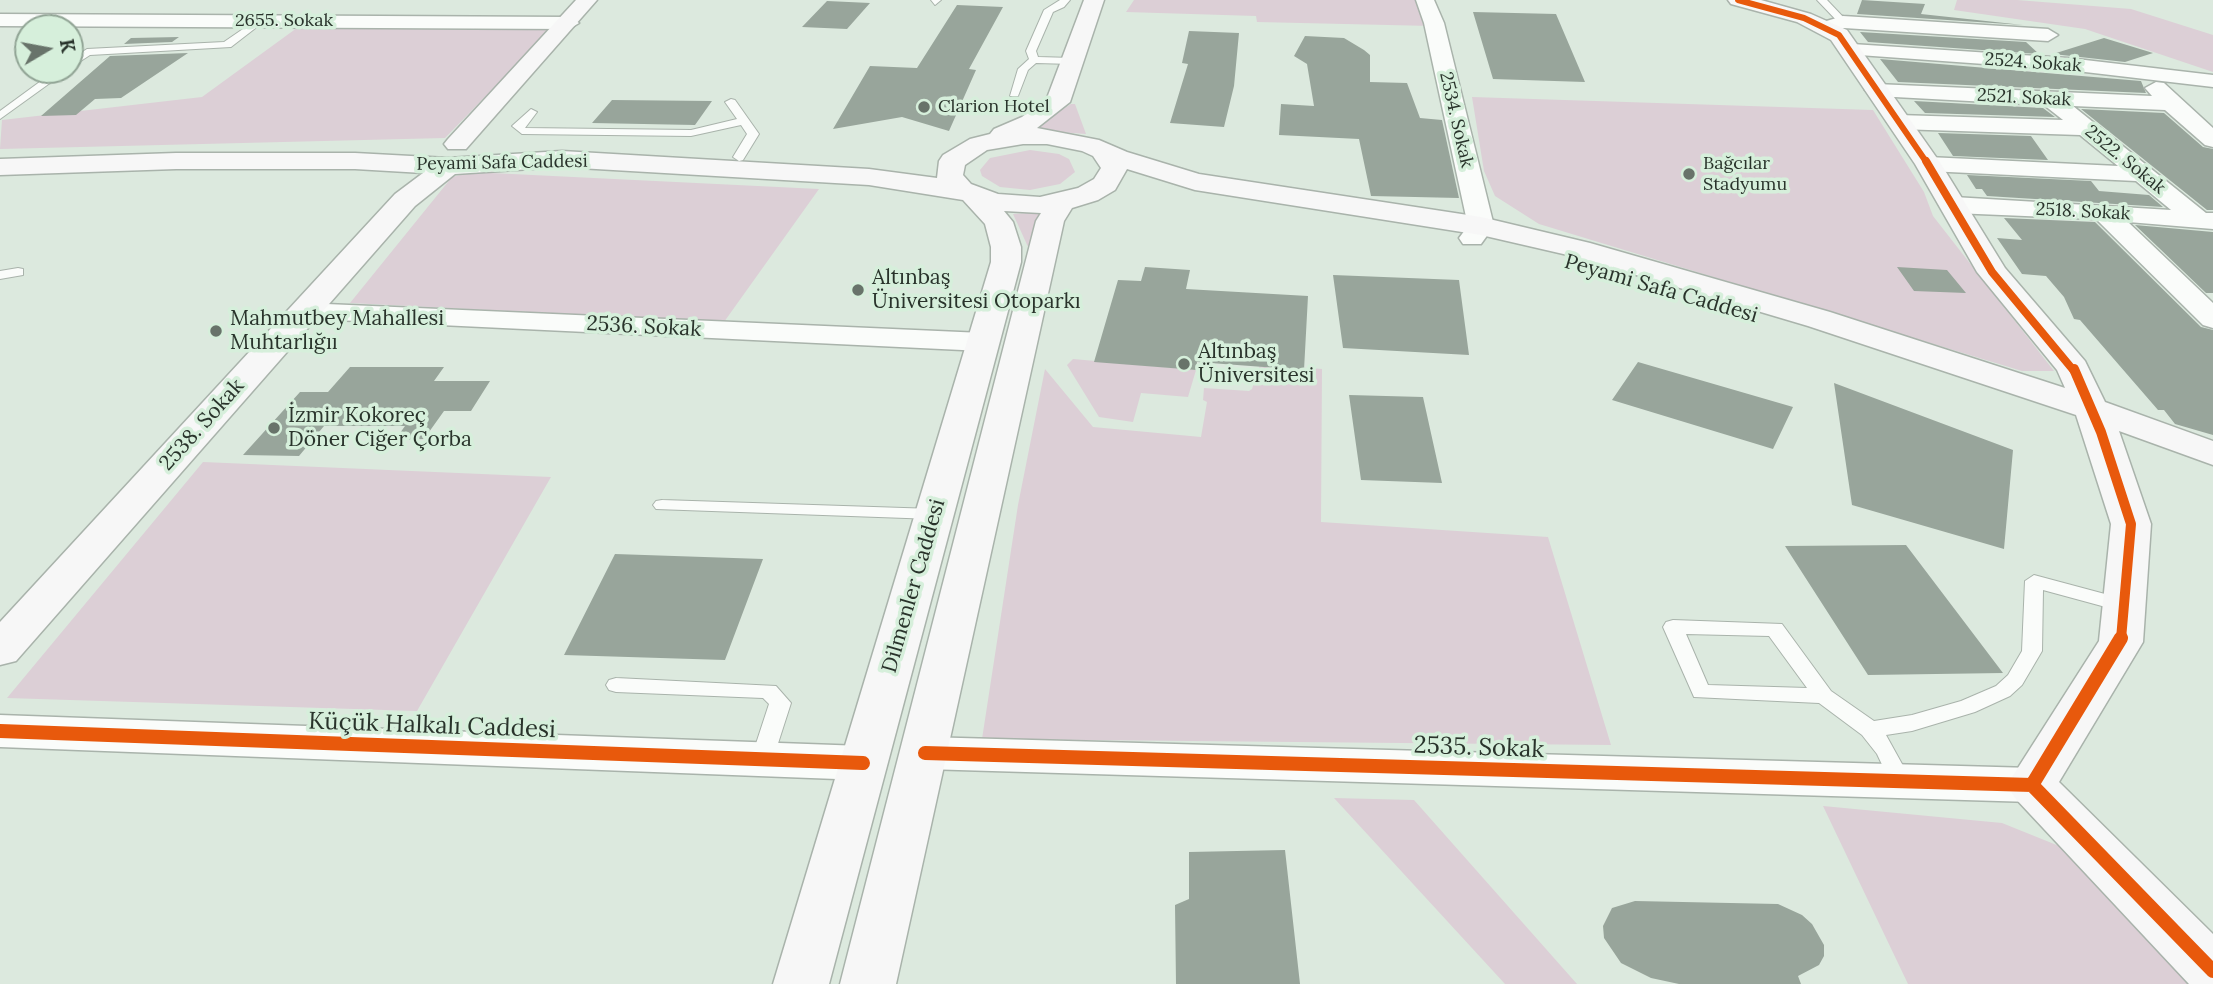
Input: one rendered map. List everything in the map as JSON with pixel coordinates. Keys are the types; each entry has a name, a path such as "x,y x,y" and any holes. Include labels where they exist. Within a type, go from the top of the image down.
{"street":[{"path":"405,200 459,155 587,0"},
{"path":"967,193 949,176 952,161 979,144 1031,122 1058,102 1094,0"},
{"path":"1100,52 1115,0"},
{"name":"2534. Sokak","path":"1425,0 1434,23 1476,232"},
{"path":"1738,0 1836,25 2048,35"},
{"name":"2655. Sokak","path":"0,20 569,23"},
{"path":"1836,25 1875,90 1954,205 1992,272 2073,368 2096,421 2131,524 2121,642 2032,785 2213,971"},
{"name":"2524. Sokak","path":"1836,25 2068,64 2213,81"},
{"path":"2140,73 2213,140"},
{"name":"2521. Sokak","path":"1875,90 2173,104"},
{"name":"2522. Sokak","path":"2052,100 2141,174 2206,221"},
{"path":"1898,122 2085,128"},
{"path":"868,984 1051,221 1075,198 1112,177 1114,168 1101,151 1088,125"},
{"path":"979,144 1000,139 1047,136 1070,139 1195,182 1476,232"},
{"name":"Peyami Safa Caddesi","path":"0,155 739,157 878,165 952,161"},
{"name":"Peyami Safa Caddesi","path":"459,155 712,166 869,177 967,193 1016,205 1075,198 1173,194 1476,232 2096,421 2213,474"},
{"path":"405,200 421,173 425,156"},
{"name":"Peyami Safa Caddesi","path":"0,167 176,160 355,161 425,156"},
{"path":"1928,164 2141,174"},
{"name":"Dilmenler Caddesi","path":"801,984 1006,262 1006,247 999,222 967,193"},
{"name":"2538. Sokak","path":"0,650 405,200"},
{"name":"2518. Sokak","path":"1954,205 2103,212 2206,221"},
{"path":"2103,212 2165,269 2213,319"},
{"name":"2536. Sokak","path":"304,312 983,342"},
{"path":"2096,421 2213,442"},
{"path":"2141,428 2213,454"},
{"name":"Küçük Halkalı Caddesi","path":"0,731 863,763"},
{"name":"2535. Sokak","path":"925,753 2032,785"}],"lane":[{"path":"1034,60 1031,51 1049,10 1061,5 1065,0"},
{"path":"84,54 227,45 259,21"},
{"path":"1014,94 1023,69 1034,60 1072,61"},
{"path":"0,116 44,84"},
{"path":"732,102 753,137 739,157"},
{"path":"531,112 518,126 522,131 691,134 744,121"},
{"path":"662,505 934,514"},
{"path":"1870,729 1912,723 1968,707 2003,691 2015,680 2032,651 2034,581 2124,607"},
{"path":"1824,696 1701,692 1673,627 1775,629 1824,696 1870,729 1886,750 1901,782"},
{"path":"616,685 769,691 780,703 762,759"}],"shaded area":[{"path":"1134,0 1422,0 1432,26 1257,22 1256,16 1126,12"},
{"path":"1957,0 2017,0 2131,9 2213,35 2213,72 2085,29 1954,10"},
{"path":"301,25 552,28 445,138 0,149 2,120 202,97"},
{"name":"Bağcılar Stadyumu","path":"1472,97 1873,110 1924,192 1933,216 2054,371 2022,371 1539,224 1495,196 1484,171"},
{"path":"1075,104 1086,134 1030,130"},
{"path":"1030,150 1059,154 1069,159 1075,172 1060,184 1030,190 1000,187 982,176 980,170 990,158"},
{"path":"471,172 819,189 724,322 350,303 452,177"},
{"path":"1042,212 1029,249 1013,214"},
{"path":"1073,359 1196,370 1188,397 1141,393 1133,422 1099,417 1067,365"},
{"path":"1260,364 1322,369 1321,522 1548,537 1611,745 982,739 1018,505 1045,369 1093,427 1201,437 1207,402 1203,400 1204,388 1249,391"},
{"path":"203,462 551,477 417,711 7,698"},
{"path":"1334,798 1414,800 1577,984 1505,984"},
{"path":"1823,806 2002,823 2074,852 2197,984 1908,984"}],"building":[{"path":"1862,0 1925,4 1921,14 2023,25 1857,14"},
{"path":"827,1 870,3 847,29 802,27"},
{"path":"957,5 1003,7 969,69 976,70 949,131 902,117 833,129 870,66 917,68"},
{"path":"1473,12 1556,14 1585,82 1493,79"},
{"path":"1189,31 1239,33 1234,86 1224,127 1170,123 1188,64 1182,63"},
{"path":"1860,32 2026,42 2039,54 1868,42"},
{"path":"1305,36 1344,38 1364,50 1370,55 1370,82 1407,83 1420,118 1442,120 1459,198 1371,196 1359,139 1279,135 1281,104 1314,106 1307,64 1294,56"},
{"path":"179,37 172,42 124,44 131,38"},
{"path":"2104,38 2153,53 2125,62 2053,54"},
{"path":"188,53 121,98 95,99 76,115 41,116 78,84 84,84 84,79 110,56"},
{"path":"1880,59 2141,81 2146,93 1898,82"},
{"path":"612,100 712,101 695,125 592,123"},
{"path":"1914,101 2043,108 2055,117 1925,113"},
{"path":"2081,109 2164,113 2203,147 2213,149 2213,210 2207,210"},
{"path":"1938,133 2031,136 2048,160 1953,156"},
{"path":"1967,175 2091,181 2099,191 2149,195 2163,207 1987,196 1982,189 1976,189"},
{"path":"2004,218 2095,222 2201,327 2213,330 2213,435 2175,424 2164,410 2158,410 2080,320 2074,319 2064,297 2046,276 2022,274 1997,238 2022,240"},
{"path":"2135,225 2213,232 2213,293 2206,293"},
{"path":"1145,267 1190,270 1186,289 1308,296 1304,370 1197,362 1196,370 1094,362 1118,280 1141,281"},
{"path":"1897,267 1947,270 1966,293 1914,291"},
{"path":"1333,275 1459,280 1469,355 1343,348"},
{"path":"1638,362 1793,407 1773,449 1612,400"},
{"path":"350,367 444,367 434,381 490,381 471,411 444,411 424,439 395,440 405,426 324,426 299,456 243,455 300,392 328,392"},
{"path":"1834,383 2013,450 2004,549 1852,505"},
{"path":"1349,395 1423,397 1442,483 1361,480"},
{"path":"1906,545 2003,673 1868,675 1785,546"},
{"path":"615,554 763,559 725,660 564,655"},
{"path":"1285,850 1300,984 1176,984 1175,905 1189,899 1189,852"},
{"path":"1635,901 1778,904 1802,915 1812,924 1824,945 1824,956 1819,965 1798,976 1801,984 1679,984 1651,978 1621,963 1604,938 1603,926 1612,908"}],"cycle path":[{"path":"1738,0 1804,18 1839,35 1928,164 1992,272 2073,368 2101,432 2131,524 2121,642 2032,785 2213,971"},
{"path":"0,731 863,763"},
{"path":"925,753 2032,785"}],"place":[{"name":"Clarion Hotel","path":"924,107"},
{"name":"Bağcılar Stadyumu","path":"1689,174"},
{"name":"Altınbaş Üniversitesi Otoparkı","path":"858,290"},
{"name":"Mahmutbey Mahallesi Muhtarlığıı","path":"216,331"},
{"name":"Altınbaş Üniversitesi","path":"1184,364"},
{"name":"İzmir Kokoreç Döner Ciğer Çorba","path":"274,428"}]}
